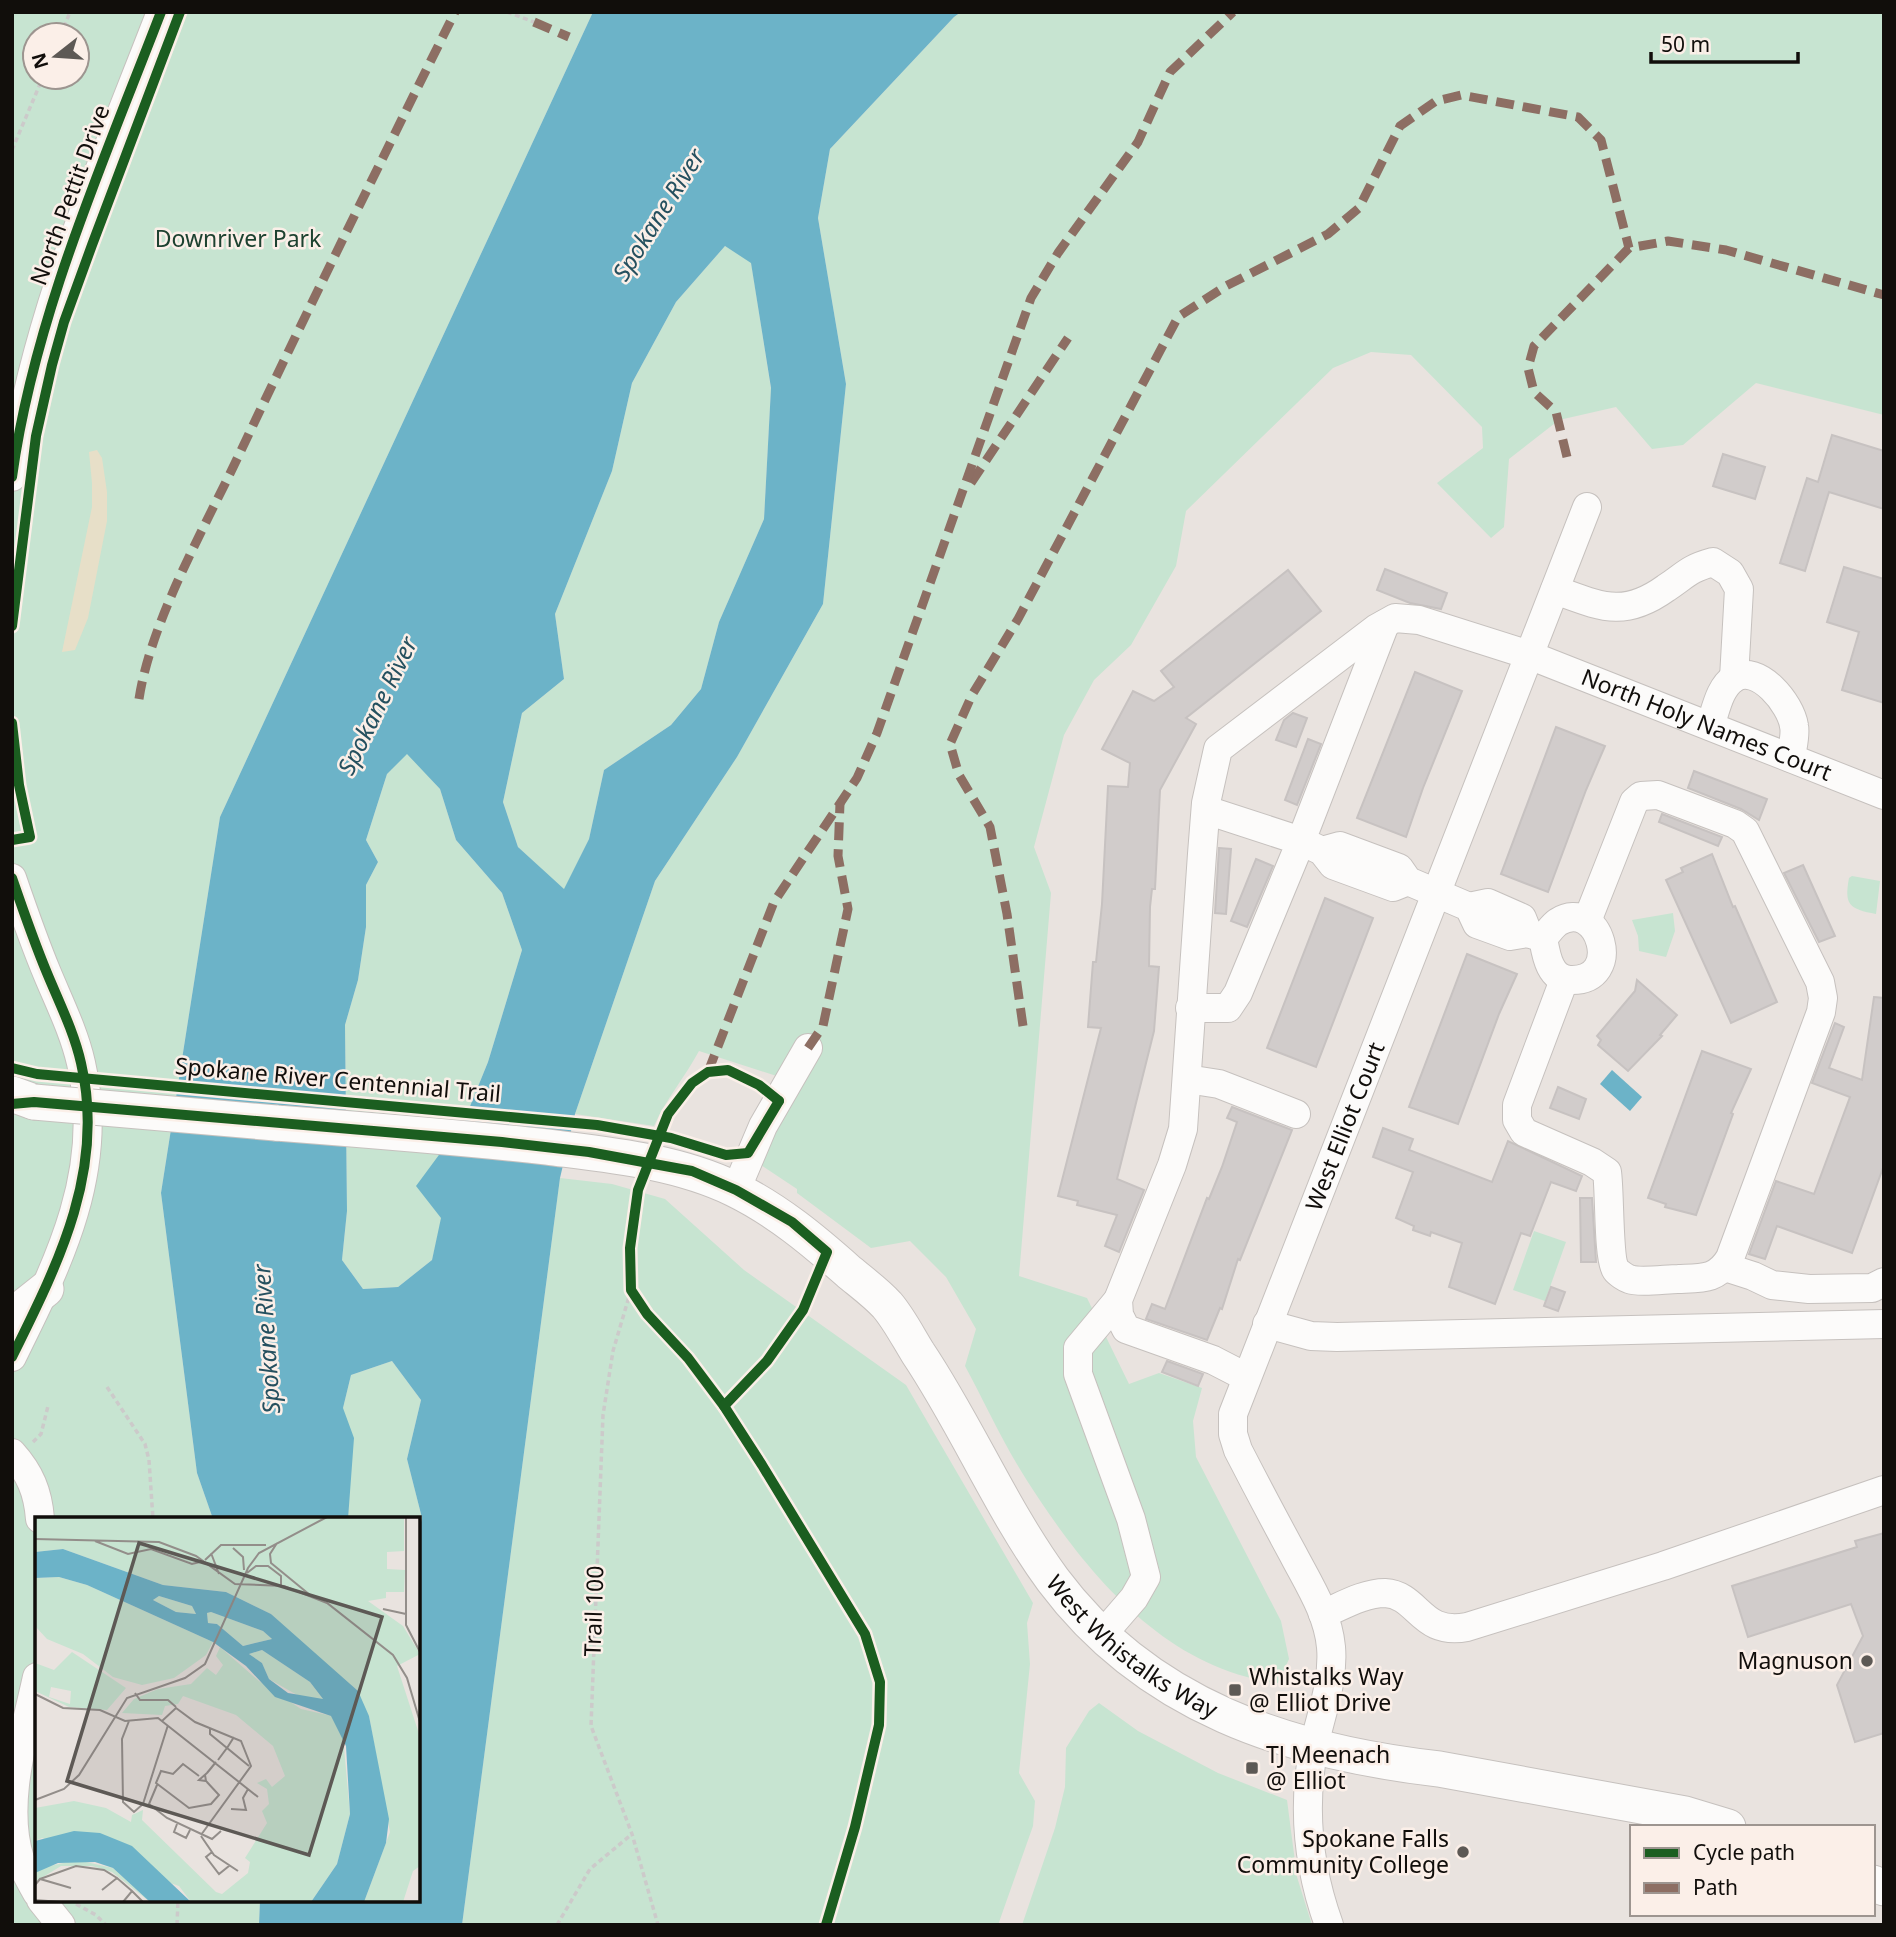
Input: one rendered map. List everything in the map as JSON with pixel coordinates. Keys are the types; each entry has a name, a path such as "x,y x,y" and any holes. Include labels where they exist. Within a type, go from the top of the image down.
{"main road":[{"name":"West Whistalks Way","path":"18,1100 502,1142 589,1152 692,1171 736,1190 792,1222 887,1305 934,1376 1039,1560 1071,1602 1102,1634 1155,1679 1199,1705 1256,1729 1314,1745 1404,1765 1685,1814 1721,1825"},
{"path":"12,1317 46,1289"}],"street":[{"name":"North Pettit Drive","path":"12,477 18,432 44,329 161,12"},
{"name":"West Elliot Court","path":"1329,1925 1318,1894 1310,1852 1308,1791 1314,1745 1328,1689 1330,1636 1323,1614 1235,1442 1233,1414 1587,507"},
{"path":"1555,590 1599,606 1626,608 1642,603 1666,589 1690,569 1713,562 1730,573 1739,589 1734,678"},
{"name":"North Holy Names Court","path":"1384,624 1395,618 1419,620 1529,655 1884,795"},
{"path":"1102,1634 1134,1598 1146,1577 1131,1519 1077,1374 1078,1348 1118,1300 1183,1129 1190,1008 1211,773 1218,748 1384,624"},
{"path":"1190,1008 1228,1008 1238,993 1312,846 1384,624"},
{"path":"1710,726 1722,691 1734,678 1746,675 1766,682 1786,702 1795,726 1791,758"},
{"path":"1564,979 1517,1105 1517,1120 1524,1132 1607,1172 1611,1257 1616,1271 1630,1280 1716,1275 1730,1258 1821,1012 1823,998 1820,982 1745,831 1735,824 1658,795 1641,796 1634,802 1587,921"},
{"path":"1206,810 1312,846 1333,865 1393,887 1408,881 1469,906 1477,924 1510,936 1536,935 1567,918 1580,918 1594,927 1602,944 1602,958 1595,973 1580,980 1564,979 1554,972 1536,935"},
{"path":"12,878 82,1063 86,1110 86,1143 79,1198 65,1243 46,1289 12,1357"},
{"path":"736,1190 763,1126 808,1048"},
{"path":"1187,1079 1219,1084 1296,1114"},
{"path":"1725,1267 1772,1285 1809,1289 1872,1288 1884,1282"},
{"path":"1118,1300 1119,1315 1126,1329 1213,1360 1247,1377"},
{"path":"1268,1324 1311,1336 1337,1337 1884,1324"},
{"path":"19,1451 32,1481 40,1517"},
{"path":"1323,1614 1367,1596 1384,1593 1399,1597 1437,1626 1460,1628 1663,1566 1884,1490"},
{"path":"35,1686 16,1771 15,1797 18,1850 35,1890"},
{"path":"43,1902 61,1925"}],"path":[{"path":"507,12 534,22"},
{"path":"12,150 37,91"},
{"path":"631,1276 631,1290 642,1306"},
{"path":"107,1387 145,1444 149,1460 153,1517"},
{"path":"19,1451 41,1434 48,1406"},
{"path":"557,1925 590,1869 632,1834"},
{"path":"72,1902 96,1915 106,1925"},
{"path":"177,1925 178,1902"}],"green space":[{"name":"Downriver Park","path":"12,12 593,12 220,817 161,1193 197,1473 212,1517 35,1517 35,1902 260,1902 259,1925 12,1925"},
{"path":"961,12 1884,12 1884,415 1756,383 1683,445 1652,449 1616,407 1559,420 1509,459 1504,527 1491,538 1437,483 1483,448 1482,427 1411,355 1371,352 1333,368 1186,511 1176,566 1131,645 1094,680 1064,735 1034,847 1051,893 1019,1276 1087,1298 1129,1384 1159,1373 1202,1388 1193,1421 1196,1457 1281,1621 1289,1659 1278,1683 1237,1674 1198,1658 1163,1636 1131,1610 1101,1580 1049,1513 1010,1451 965,1366 976,1329 946,1277 910,1241 871,1248 797,1193 797,1189 758,1163 795,1082 699,1051 654,1126 575,1114 655,881 737,757 823,604 846,384 818,218 830,149"},
{"path":"725,246 751,262 771,389 764,519 719,622 701,689 671,725 604,770 589,839 564,890 518,847 503,802 522,713 564,679 555,614 612,471 632,383 676,302"},
{"path":"407,753 440,789 456,840 502,893 522,950 488,1062 464,1121 432,1260 398,1287 363,1289 342,1260 347,1211 345,1025 358,980 366,927 366,885 378,862 366,840 387,774"},
{"path":"1852,876 1880,881 1876,914 1854,908 1848,900 1849,878"},
{"path":"1673,913 1675,931 1666,957 1639,951 1638,936 1632,920"},
{"path":"560,1178 612,1184 665,1199 744,1270 906,1385 1033,1603 1027,1623 1030,1664 1019,1773 1035,1801 1033,1826 998,1925 462,1925"},
{"path":"1534,1231 1566,1242 1545,1301 1513,1290"},
{"path":"392,1361 421,1400 407,1459 422,1518 420,1526 420,1517 348,1517 349,1482 343,1408 351,1375"},
{"path":"1099,1703 1138,1731 1218,1773 1287,1800 1297,1877 1312,1925 1022,1925 1055,1828 1065,1787 1066,1748 1089,1711"}],"sand":[{"path":"97,450 102,458 107,492 107,521 88,618 75,650 62,652 92,507 89,452"}],"water":[{"name":"Spokane River","path":"593,12 961,12 830,149 818,218 846,384 823,604 737,757 655,881 575,1114 560,1178 462,1925 259,1925 260,1902 420,1902 422,1518 407,1459 421,1400 392,1361 351,1375 343,1408 354,1438 348,1517 212,1517 197,1473 161,1193 220,817","holes":["725,246 751,263 771,388 764,519 719,622 701,689 671,725 604,770 589,839 564,889 518,847 503,802 522,713 564,679 555,614 612,471 632,383 676,302","407,754 440,789 456,840 502,893 522,950 488,1062 464,1121 416,1186 441,1218 432,1260 398,1287 363,1289 342,1260 347,1211 345,1025 358,980 366,927 366,885 378,862 366,840 387,774"]},
{"path":"1612,1070 1642,1097 1630,1111 1600,1084"}],"building":[{"path":"1832,435 1884,451 1884,509 1829,492 1805,571 1780,563 1807,478 1818,482"},
{"path":"1723,454 1765,467 1755,499 1713,486"},
{"path":"1844,567 1884,579 1884,703 1842,690 1859,632 1827,622"},
{"path":"1385,569 1447,593 1441,609 1410,603 1377,590"},
{"path":"1288,570 1321,611 1186,718 1196,724 1160,790 1155,889 1152,889 1150,907 1149,966 1159,967 1154,1031 1117,1179 1144,1190 1119,1252 1105,1246 1117,1215 1077,1205 1078,1201 1058,1196 1101,1028 1088,1027 1093,962 1096,962 1102,904 1108,786 1128,787 1130,763 1102,749 1133,691 1154,701 1174,687 1161,671"},
{"path":"1415,672 1462,691 1406,837 1357,818"},
{"path":"1293,713 1307,718 1296,747 1276,740 1284,720"},
{"path":"1556,727 1605,746 1548,892 1501,874"},
{"path":"1308,739 1321,744 1297,805 1285,800"},
{"path":"1694,771 1767,799 1759,820 1741,809 1688,788"},
{"path":"1662,814 1722,837 1718,846 1659,822"},
{"path":"1219,848 1231,849 1226,914 1215,913"},
{"path":"1712,854 1777,1002 1731,1023 1666,880 1683,872 1681,868"},
{"path":"1256,859 1273,866 1247,927 1231,921"},
{"path":"1803,865 1835,936 1819,942 1784,873"},
{"path":"1325,898 1373,918 1316,1067 1267,1048"},
{"path":"1467,954 1517,974 1499,1014 1458,1124 1409,1107"},
{"path":"1637,980 1677,1015 1660,1035 1662,1036 1628,1071 1598,1045 1601,1040 1597,1036 1635,991"},
{"path":"1874,997 1884,998 1884,1165 1852,1253 1777,1226 1765,1259 1749,1254 1776,1181 1814,1194 1850,1097 1812,1083 1835,1023 1844,1027 1829,1068 1862,1080"},
{"path":"1702,1051 1751,1069 1731,1113 1733,1114 1696,1215 1665,1207 1666,1204 1648,1198"},
{"path":"1558,1087 1586,1099 1579,1119 1550,1108"},
{"path":"1232,1107 1292,1130 1240,1260 1238,1259 1222,1309 1220,1308 1207,1340 1146,1319 1152,1304 1165,1309 1207,1198 1209,1199 1222,1167 1237,1122 1227,1118"},
{"path":"1383,1128 1413,1139 1409,1150 1492,1182 1508,1141 1582,1176 1576,1191 1551,1182 1530,1236 1521,1233 1495,1304 1449,1287 1462,1243 1431,1232 1430,1236 1413,1230 1414,1226 1396,1218 1413,1172 1373,1157"},
{"path":"1580,1198 1592,1198 1596,1262 1581,1262"},
{"path":"1551,1287 1565,1292 1558,1311 1544,1306"},
{"path":"1167,1361 1203,1374 1198,1386 1162,1372"},
{"name":"Magnuson","path":"1884,1533 1884,1733 1855,1742 1837,1685 1863,1636 1851,1604 1748,1637 1732,1586 1857,1547 1855,1541"}],"marked path":[{"path":"139,699 155,639 180,577 455,12"},
{"path":"708,1072 774,902 857,778 877,733 1031,298 1058,253 1138,142 1170,72 1233,12"},
{"path":"534,22 569,37"},
{"path":"1023,1026 1007,914 990,827 959,775 950,744 972,695 1018,619 1178,317 1226,286 1328,234 1359,208 1400,126 1436,101 1461,95 1578,117 1601,140 1629,248"},
{"path":"1567,457 1556,412 1534,392 1528,368 1534,346 1629,248 1668,241 1726,250 1884,295"},
{"path":"971,483 1068,338"},
{"path":"808,1048 823,1026 848,909 838,856 840,803"}],"cycle path":[{"path":"12,477 22,417 54,299 94,183 161,12"},
{"path":"12,626 36,436 52,365 64,322 180,12"},
{"path":"12,723 19,785 30,837 12,840"},
{"path":"12,878 78,1051 87,1103 87,1141 82,1179 73,1215 46,1287 12,1357"},
{"name":"Spokane River Centennial Trail","path":"12,1068 37,1074 597,1125 671,1138 726,1155 748,1153 779,1101"},
{"path":"779,1101 759,1085 728,1070 708,1072 692,1083 668,1114 638,1190 630,1248 631,1290 647,1314 688,1358 724,1406 762,1465 865,1634 880,1682 879,1725 855,1827 826,1925"},
{"path":"12,1104 34,1102 502,1142 589,1152 692,1171 736,1190 792,1222 827,1252 803,1310 767,1361 724,1406"}],"place":[{"name":"Magnuson","path":"1867,1661"},
{"name":"Whistalks Way @ Elliot Drive","path":"1235,1690"},
{"name":"TJ Meenach @ Elliot","path":"1252,1768"},
{"name":"Spokane Falls Community College","path":"1463,1852"}]}
